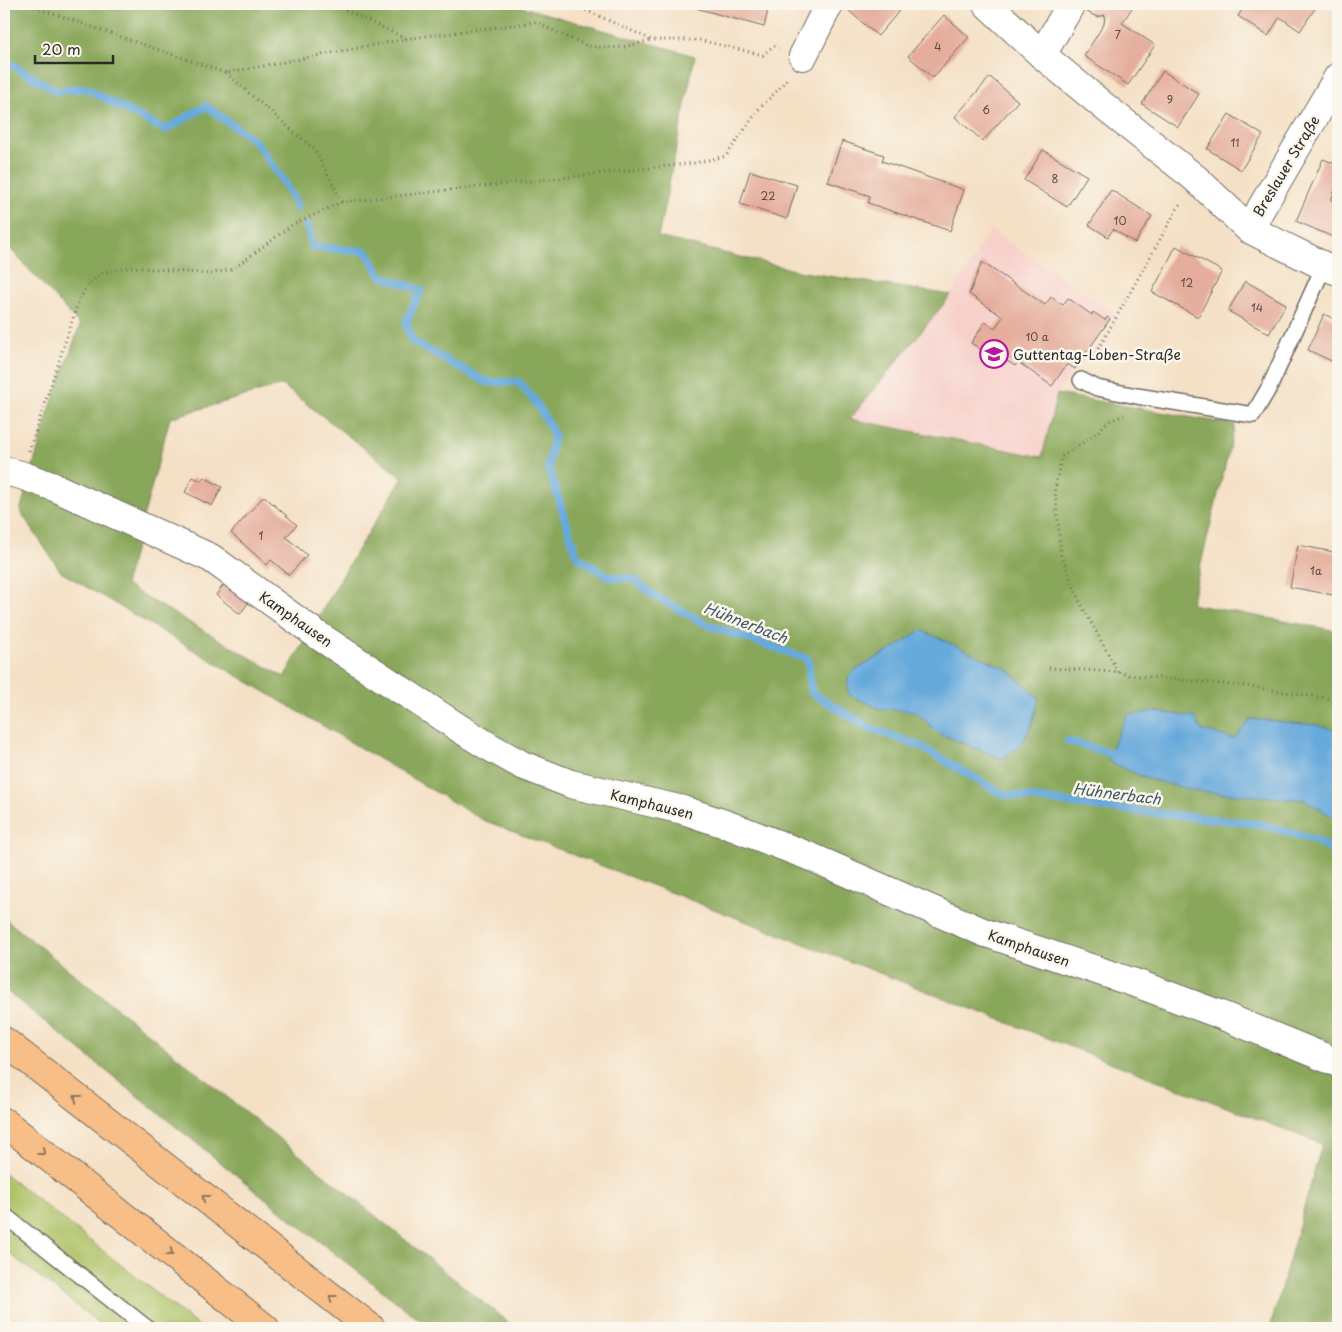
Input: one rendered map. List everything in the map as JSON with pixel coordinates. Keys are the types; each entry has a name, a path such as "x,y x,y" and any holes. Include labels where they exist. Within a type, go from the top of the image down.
{"highway":[{"path":"4,1040 371,1328"},
{"path":"4,1122 265,1328"}],"street":[{"path":"803,56 829,4"},
{"path":"987,4 1042,55 1195,178 1249,229 1331,269"},
{"path":"1042,55 1071,4"},
{"name":"Breslauer Straße","path":"1249,229 1338,77"},
{"name":"Kamphausen","path":"12,473 54,487 212,558 324,639 459,728 522,765 571,784 683,810 732,826 811,857 983,932 1141,985 1216,1013 1338,1063"}],"lane":[{"path":"1081,380 1097,388 1253,415 1331,269"},
{"path":"4,1215 147,1328"}],"path":[{"path":"31,4 37,8 226,73 314,150 342,202"},
{"path":"332,4 405,39"},
{"path":"572,4 652,40"},
{"path":"12,473 79,300 89,283 104,272 131,267 210,274 233,269 292,226 342,202 695,163 726,156 759,109 779,88 803,56 773,46 762,55 699,40 652,40 624,47 606,48 587,46 535,22 405,39 226,73"},
{"path":"1081,380 1195,178"},
{"path":"1118,672 1080,602 1061,555 1055,490 1061,457 1093,436 1109,421 1132,412 1137,396"},
{"path":"1049,668 1118,672 1128,675 1244,686 1338,700"}],"shaded area":[{"name":"Guttentag-Loben-Straße","path":"990,230 1116,314 1057,394 1042,457 850,419 951,295"}],"green space":[{"path":"4,4 512,4 695,56 658,237 803,272 951,295 850,419 1042,457 1057,394 1235,425 1191,604 1338,631 1338,1328 1270,1328 1322,1144 483,820 61,572 20,511 49,411 80,325 4,242","holes":["282,385 403,478 358,549 284,677 125,585 170,418"]},
{"path":"4,918 515,1328 430,1328 4,989"},
{"path":"4,1173 201,1328 105,1328 4,1249"}],"water":[{"path":"921,630 1007,669 1039,698 1032,725 1021,745 1002,759 938,733 915,711 880,709 848,694 848,677 855,670 896,647"},
{"path":"1154,711 1194,717 1202,730 1234,739 1251,719 1316,725 1338,730 1338,820 1305,800 1196,791 1145,778 1108,761 1109,754 1127,715"}],"building":[{"path":"681,4 760,4 769,6 764,27"},
{"path":"855,4 905,4 878,36 849,11"},
{"path":"1092,4 1134,5 1122,23 1155,45 1128,85 1084,56 1104,24 1105,15 1097,17 1087,12"},
{"path":"1246,4 1318,4 1300,31 1280,17 1268,36 1238,16"},
{"path":"944,15 969,37 933,78 908,56"},
{"path":"1163,71 1199,94 1178,127 1142,104"},
{"path":"990,77 1018,101 983,141 955,117"},
{"path":"1229,114 1263,135 1241,170 1207,149"},
{"path":"842,141 884,155 882,161 964,190 950,231 868,203 870,196 828,182"},
{"path":"1043,150 1087,176 1067,207 1024,180"},
{"path":"1323,159 1338,165 1338,183 1331,200 1338,203 1338,230 1335,238 1296,221"},
{"path":"750,171 797,185 787,219 740,204"},
{"path":"1111,190 1152,216 1135,243 1113,229 1108,237 1089,225"},
{"path":"1176,246 1222,271 1198,317 1152,292"},
{"path":"982,262 1045,305 1051,297 1063,305 1068,298 1092,315 1093,312 1105,320 1107,317 1110,319 1075,369 1067,364 1052,386 1018,362 1015,366 1004,359 1001,364 971,343 985,322 995,328 1003,317 969,294"},
{"path":"1245,281 1286,304 1269,334 1228,311"},
{"path":"1324,314 1338,321 1338,364 1308,350"},
{"path":"193,477 201,481 204,477 222,487 212,506 185,492"},
{"path":"264,496 297,525 286,537 307,555 289,575 271,560 267,565 231,533"},
{"path":"1298,545 1338,553 1338,596 1290,587"},
{"path":"227,580 251,599 240,614 216,595"}],"waterway":[{"name":"Hühnerbach","path":"4,60 56,91 85,88 165,130 206,106 256,142 284,182 298,208"},
{"name":"Hühnerbach","path":"307,225 312,247 366,251 381,276 421,290 406,322 412,341 486,382 519,382 537,404 554,435 548,466 577,556 609,577 634,579 652,594 705,624 808,659 811,692 868,727 920,746 1002,794 1089,806 1260,824 1315,840 1338,854"},
{"path":"1068,741 1117,755"}],"place":[{"name":"Guttentag-Loben-Straße","path":"994,354"}]}
